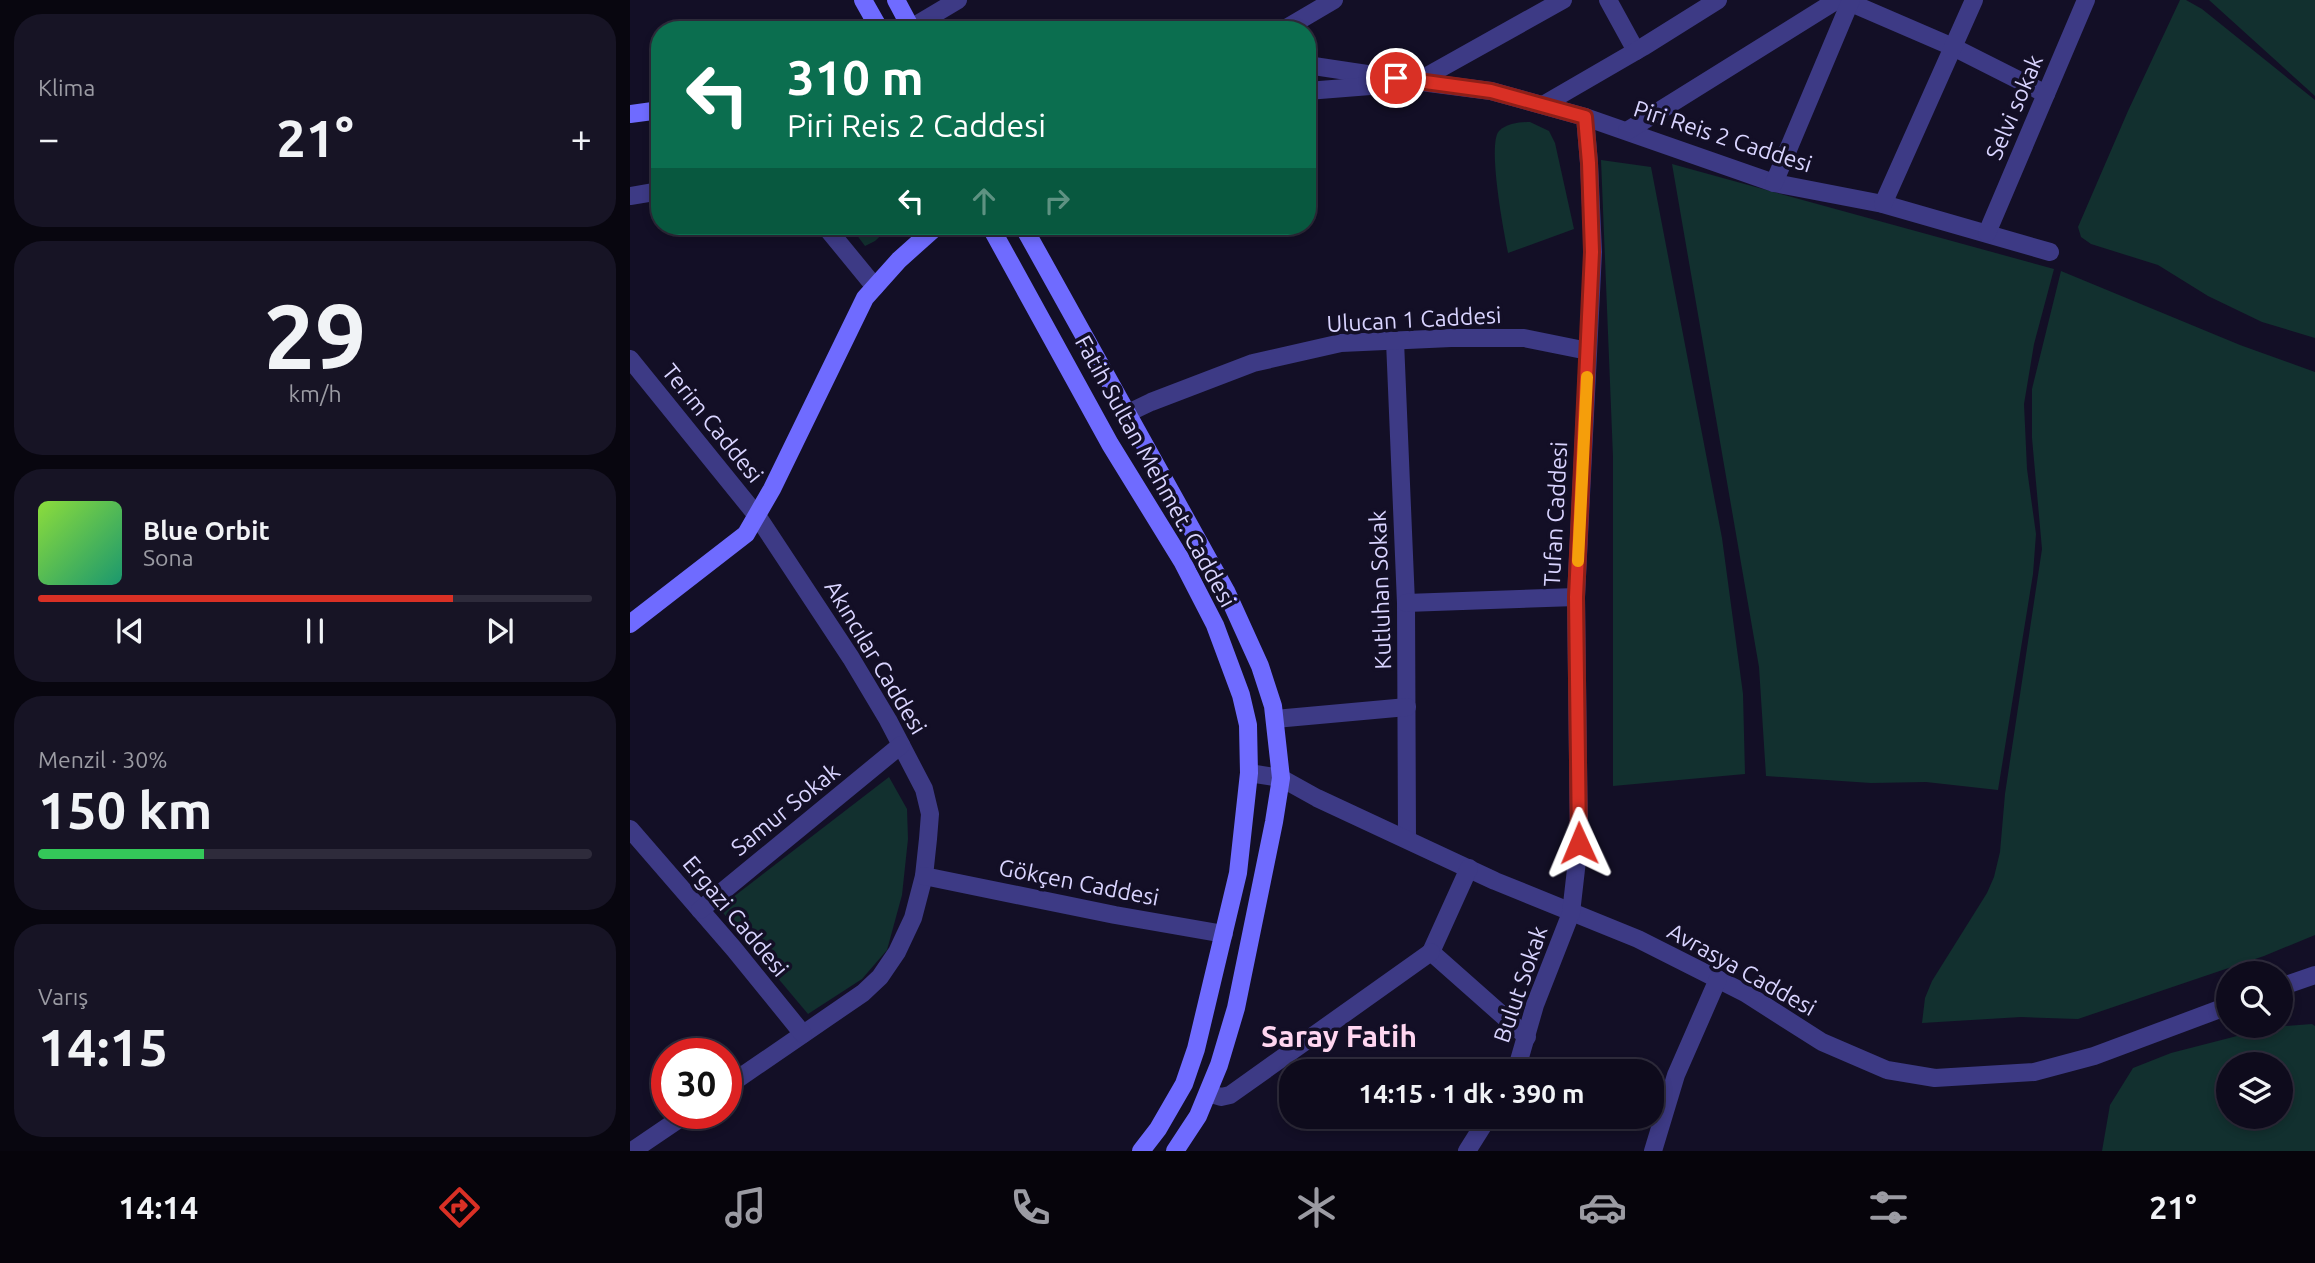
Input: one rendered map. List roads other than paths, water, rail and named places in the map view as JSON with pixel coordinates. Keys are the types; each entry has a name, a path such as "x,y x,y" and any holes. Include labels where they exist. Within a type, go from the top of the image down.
{"street":[{"path":"863,0 875,21"},
{"path":"896,0 908,21"},
{"path":"925,21 958,0"},
{"path":"1299,21 1335,0"},
{"path":"1421,82 1563,0"},
{"path":"1608,0 1636,51"},
{"path":"1543,105 1718,0"},
{"path":"1845,0 1953,47 2046,94"},
{"path":"1627,131 1845,0"},
{"path":"1774,183 1845,0"},
{"path":"1883,204 1974,0"},
{"name":"Selvi sokak","path":"1987,233 2086,0"},
{"name":"Piri Reis 2 Caddesi","path":"1316,66 1491,91 1585,117 1774,183 1883,204 2050,252"},
{"name":"Piri Reis 2 Caddesi","path":"1316,90 1421,82"},
{"path":"630,114 651,111"},
{"name":"Tufan Caddesi","path":"1571,913 1579,843 1576,597 1592,252 1585,117"},
{"path":"630,196 651,192"},
{"path":"832,235 875,287"},
{"path":"630,624 746,534 758,517 865,298 899,260 927,235"},
{"name":"Fatih Sultan Mehmet. Caddesi","path":"995,235 1111,444 1182,561 1215,625 1244,705 1248,724 1249,773 1238,873 1196,1049 1184,1084 1141,1151"},
{"name":"Fatih Sultan Mehmet. Caddesi","path":"1028,235 1226,592 1261,666 1273,706 1281,778 1236,1008 1208,1093 1198,1116 1175,1151"},
{"name":"Ulucan 1 Caddesi","path":"1128,413 1252,363 1341,343 1524,338 1588,351"},
{"name":"Kutluhan Sokak","path":"1395,341 1406,603 1407,838"},
{"name":"Terim Caddesi","path":"632,368 758,517"},
{"name":"Akıncılar Caddesi","path":"742,1076 863,993 880,977 897,952 913,918 924,876 930,814 924,789 851,658 758,517"},
{"path":"1406,603 1576,597"},
{"path":"1275,719 1407,707"},
{"name":"Samur Sokak","path":"700,910 901,745"},
{"name":"Avrasya Caddesi","path":"1249,773 1281,778 1317,798 1469,868 1638,939 1745,993 1822,1042 1887,1070 1935,1079 2034,1072 2094,1056 2216,1010"},
{"name":"Ergazi Caddesi","path":"630,830 803,1034"},
{"path":"1208,1093 1222,1097 1230,1095 1431,952 1469,868"},
{"name":"Gökçen Caddesi","path":"924,876 1224,934"},
{"name":"Bulut Sokak","path":"1520,1059 1535,1005 1571,913"},
{"path":"1431,952 1527,1037"},
{"path":"2293,983 2315,975"},
{"path":"1653,1151 1676,1075 1717,979"},
{"path":"632,1151 664,1129"},
{"path":"1467,1151 1481,1129"}],"district":[{"name":"Saray Fatih","path":"1339,1036"}]}
